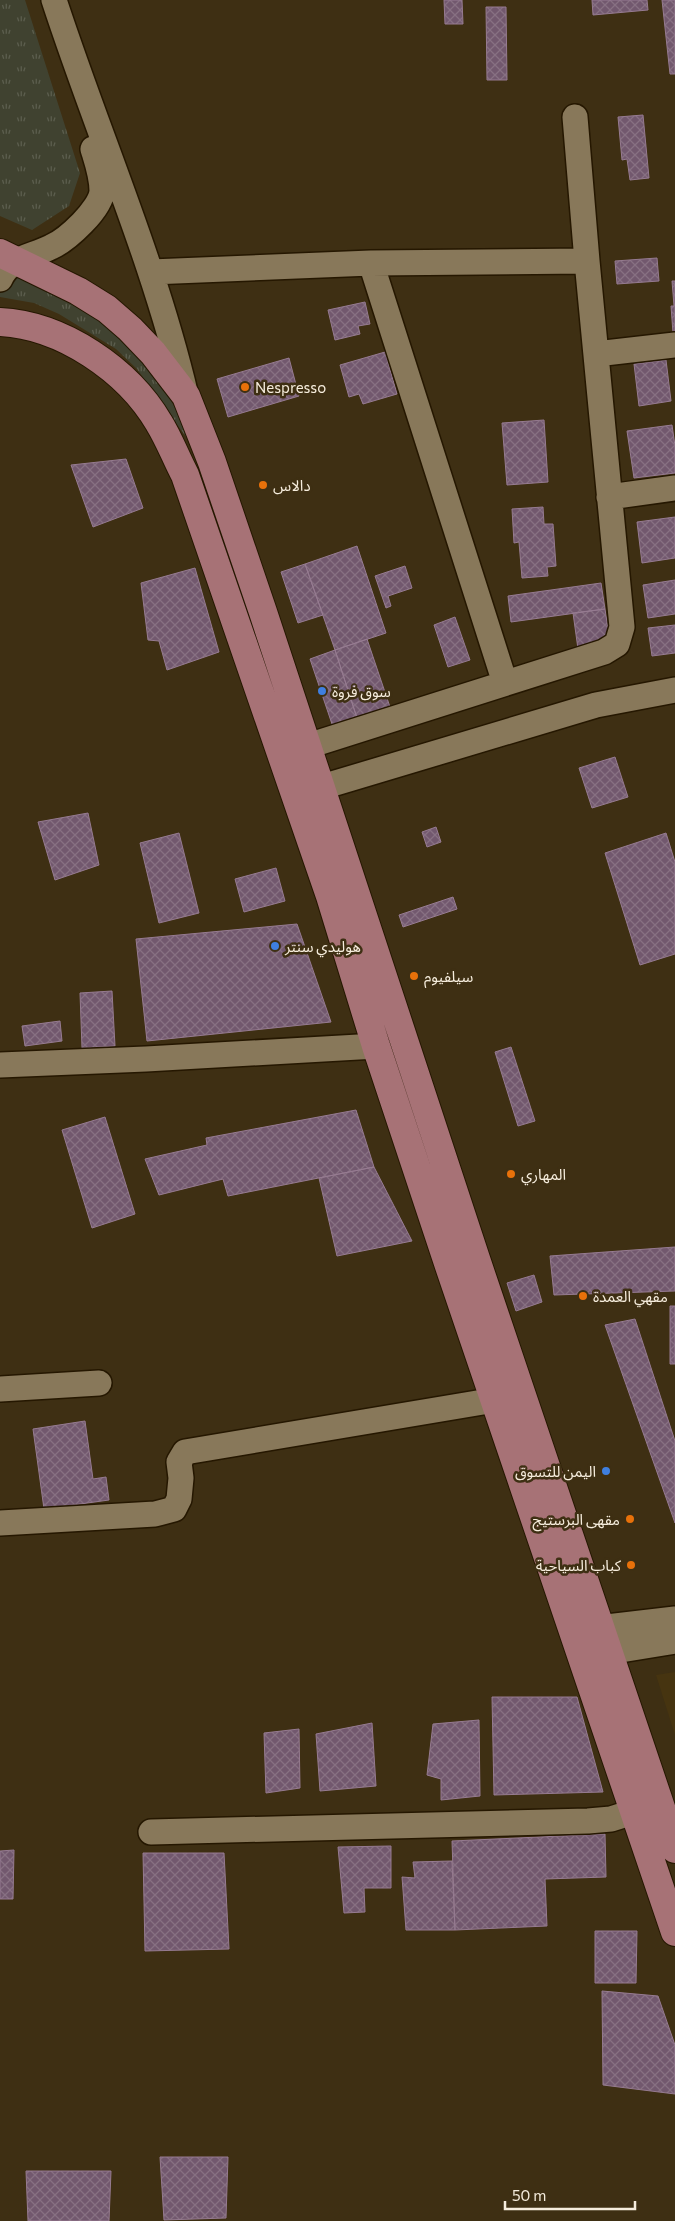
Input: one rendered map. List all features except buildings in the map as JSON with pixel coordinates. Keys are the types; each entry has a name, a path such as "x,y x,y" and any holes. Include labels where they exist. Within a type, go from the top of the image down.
{"main road":[{"path":"6,264 78,292 107,310 130,329 153,353 186,396 216,472 307,792 591,1642 633,1812 675,1932"},
{"path":"4,318 69,340 100,358 132,388 159,422 184,475 294,751"},
{"path":"307,792 330,896 376,1046 495,1400 675,1849"}],"street":[{"path":"54,0 80,80 151,272 175,348 186,396"},
{"path":"6,264 50,248 65,238 88,215 96,205 102,192 99,170 89,136 80,80"},
{"path":"294,751 604,652 617,644 622,627 587,261 576,117"},
{"path":"151,272 371,263 587,261"},
{"path":"371,263 505,684"},
{"path":"596,354 675,345"},
{"path":"609,497 675,488"},
{"path":"307,792 596,705 675,690"},
{"path":"0,1065 376,1046"},
{"path":"0,1389 99,1383"},
{"path":"0,1523 155,1514 174,1509 180,1485 178,1462 185,1452 495,1400"},
{"path":"591,1642 675,1619"},
{"path":"591,1642 675,1641"},
{"path":"152,1832 588,1821 611,1819 633,1812"}],"shaded area":[{"path":"675,1672 675,1735 656,1675"}],"green space":[{"path":"0,0 25,0 80,173 69,206 32,230 0,216"},
{"path":"0,262 95,311 160,377 194,448 137,369 116,349 59,314 34,303 0,297"}],"place":[{"name":"Nespresso","path":"245,387"},
{"name":"دالاس","path":"263,485"},
{"name":"سوق فروة","path":"322,691"},
{"name":"هوليدي سنتر","path":"275,946"},
{"name":"سيلفيوم","path":"414,976"},
{"name":"المهاري","path":"511,1174"},
{"name":"مقهي العمدة","path":"583,1296"},
{"name":"اليمن للتسوق","path":"606,1471"},
{"name":"مقهى البرستيج","path":"630,1519"},
{"name":"كباب السياحية","path":"631,1565"}]}
